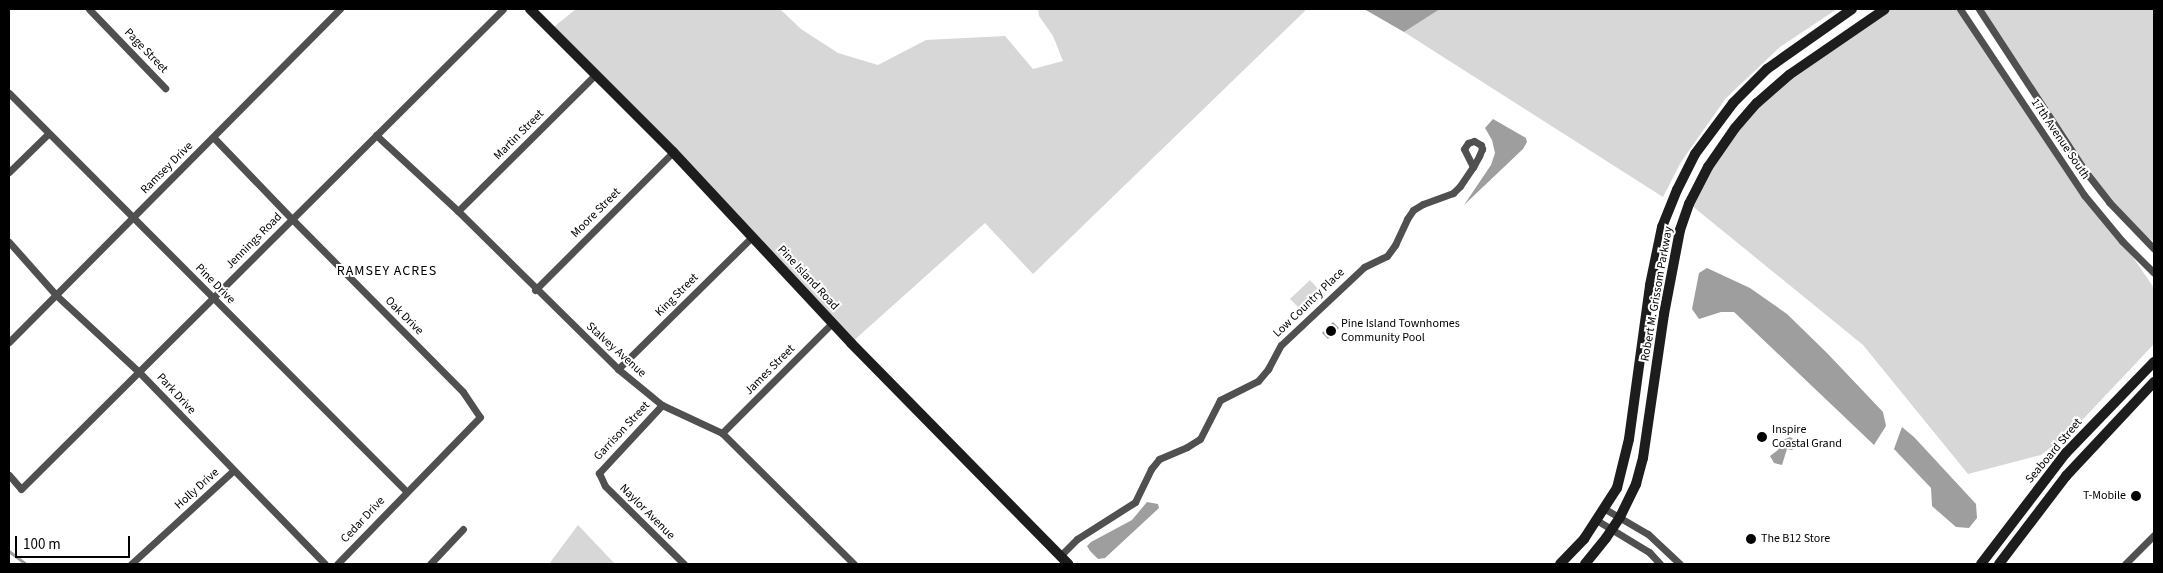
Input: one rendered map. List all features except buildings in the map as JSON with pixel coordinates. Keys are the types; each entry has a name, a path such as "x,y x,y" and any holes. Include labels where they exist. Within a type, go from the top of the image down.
{"main road":[{"name":"Pine Island Road","path":"530,9 673,152 833,322 1068,564"},
{"name":"Robert M. Grissom Parkway","path":"1560,564 1598,521 1617,488 1629,439 1650,285 1662,227 1677,190 1695,154 1732,103 1767,69 1852,9"},
{"name":"Robert M. Grissom Parkway","path":"1585,564 1612,529 1628,504 1644,458 1664,314 1680,230 1708,167 1735,128 1758,103 1789,75 1885,9"},
{"name":"Seaboard Street","path":"1993,563 2066,453 2154,362"},
{"name":"Seaboard Street","path":"1993,563 2066,476 2154,382"}],"street":[{"name":"Page Street","path":"89,9 165,88"},
{"name":"Ramsey Drive","path":"9,342 214,138 340,9"},
{"name":"Jennings Road","path":"9,475 21,489 502,9"},
{"name":"17th Avenue South","path":"1960,9 2084,196 2122,241 2154,273"},
{"name":"17th Avenue South","path":"1979,9 2071,150 2109,202 2154,249"},
{"name":"Martin Street","path":"458,211 596,74"},
{"name":"Pine Drive","path":"9,93 406,491"},
{"path":"9,172 48,134"},
{"name":"Stalvey Avenue","path":"376,135 458,211 535,290 618,369 662,405 722,433 854,564"},
{"name":"Oak Drive","path":"214,138 464,392 480,417 406,491"},
{"path":"2059,158 2071,150"},
{"name":"Moore Street","path":"535,290 673,152"},
{"name":"Low Country Place","path":"1060,556 1077,539 1135,502 1151,469 1159,459 1187,448 1200,439 1211,414 1220,400 1258,381 1268,369 1281,345 1364,267 1382,259 1392,251 1413,210 1423,204 1453,193 1473,167"},
{"name":"King Street","path":"618,369 752,237"},
{"name":"Park Drive","path":"9,242 56,295 139,372 324,564"},
{"name":"James Street","path":"722,433 833,322"},
{"name":"Garrison Street","path":"599,473 662,405"},
{"name":"Holly Drive","path":"131,564 233,471"},
{"name":"Naylor Avenue","path":"599,473 605,486 684,564"},
{"name":"Cedar Drive","path":"337,564 406,491"},
{"path":"1604,509 1648,534 1680,564"},
{"path":"1598,521 1650,552 1660,564"},
{"path":"430,564 464,530"},
{"path":"2125,564 2154,535"}],"shaded area":[{"path":"576,9 780,9 801,29 838,53 878,65 926,40 1005,36 1033,69 1063,61 1053,36 1039,16 1038,9 1307,9 1033,274 985,223 851,343 550,30"},
{"path":"1364,9 1440,9 1404,32"},
{"path":"1440,9 1837,9 1780,47 1726,98 1681,162 1663,197 1404,32"},
{"path":"1885,9 1960,9 2084,195 2122,241 2154,288 2154,344 2070,433 2041,455 1968,474 1863,345 1691,205 1708,167 1759,103"},
{"path":"1979,9 2154,9 2154,242 2130,225 2085,171"},
{"path":"1493,119 1526,138 1527,142 1523,149 1464,205 1491,165 1495,153 1492,140 1485,128"},
{"path":"1707,268 1750,288 1787,314 1883,412 1886,426 1874,445 1734,312 1721,312 1699,319 1692,309 1699,273"},
{"path":"1310,280 1320,291 1300,309 1290,299"},
{"name":"Pine Island Townhomes Community Pool","path":"1333,322 1339,328 1328,339 1322,333"},
{"path":"1902,427 1914,437 1976,504 1977,518 1969,528 1956,527 1932,506 1931,488 1894,449"},
{"path":"1790,437 1795,440 1796,446 1792,450 1787,449 1782,465 1774,463 1770,456 1778,450 1783,440"},
{"path":"1147,502 1158,504 1159,508 1105,558 1098,559 1090,551 1087,546 1091,542 1132,520"},
{"path":"578,525 615,564 549,564"}],"waterway":[{"path":"9,551 26,564"}],"place":[{"name":"Pine Island Townhomes Community Pool","path":"1331,331"},
{"name":"Inspire Coastal Grand","path":"1762,437"},
{"name":"T-Mobile","path":"2136,496"},
{"name":"The B12 Store","path":"1751,539"}],"district":[{"name":"RAMSEY ACRES","path":"387,271"}]}
